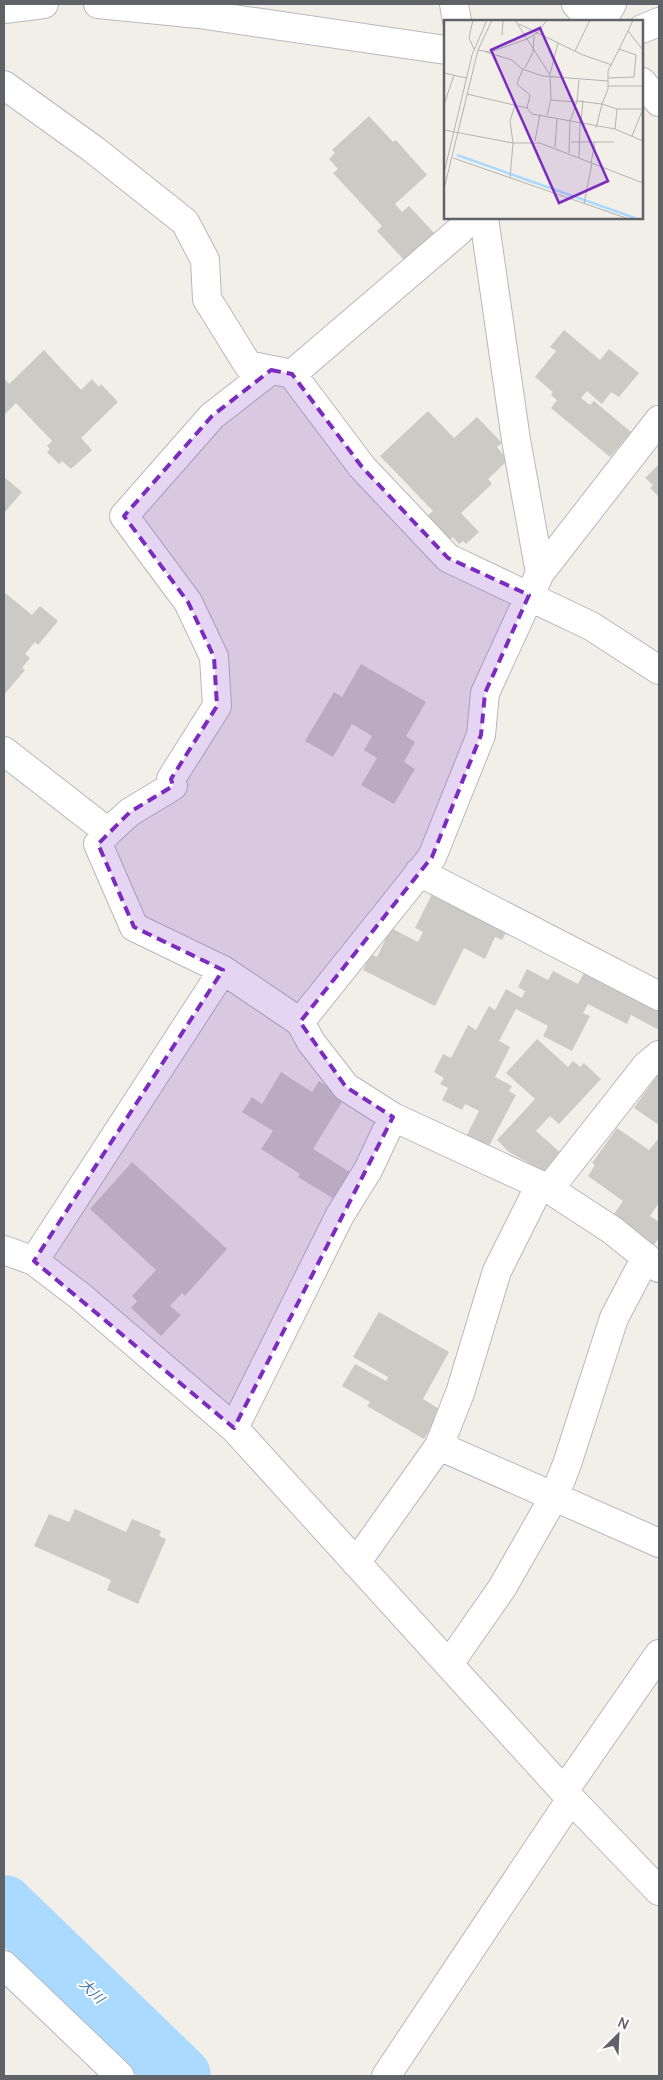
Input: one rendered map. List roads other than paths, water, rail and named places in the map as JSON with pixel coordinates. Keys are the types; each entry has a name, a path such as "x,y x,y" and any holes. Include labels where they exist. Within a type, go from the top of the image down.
{"street":[{"path":"4,9 44,4"},
{"path":"98,4 199,14 444,50"},
{"path":"454,4 457,20"},
{"path":"576,4 590,20"},
{"path":"603,20 612,4"},
{"path":"643,29 659,22"},
{"path":"643,83 659,102"},
{"path":"4,86 93,149 185,222 205,260 207,299 248,366 281,372 362,467 448,558 535,584 591,626 659,670"},
{"path":"449,1664 502,1588 554,1497 567,1464 614,1318 653,1263 612,1230 544,1187 393,1118 346,1087 311,1042 300,1022 223,970 134,927 98,844 130,812 173,786 171,779 217,706 214,657 188,602 124,516 212,416 281,372 459,231 469,219"},
{"path":"484,219 535,584"},
{"path":"300,1022 432,857 481,735 485,693 535,584 659,420"},
{"path":"4,751 108,832"},
{"path":"419,872 659,996"},
{"path":"34,1261 223,970"},
{"path":"356,1563 439,1446 460,1393 497,1271 544,1187 646,1066 659,1055"},
{"path":"234,1428 340,1215 368,1170 393,1118"},
{"path":"4,1250 34,1261 80,1296 234,1428 567,1795 659,1890"},
{"path":"439,1446 659,1543"},
{"path":"386,2076 659,1654"},
{"path":"4,1966 120,2076"}],"waterway":[{"name":"大川","path":"4,1905 181,2076"}]}
